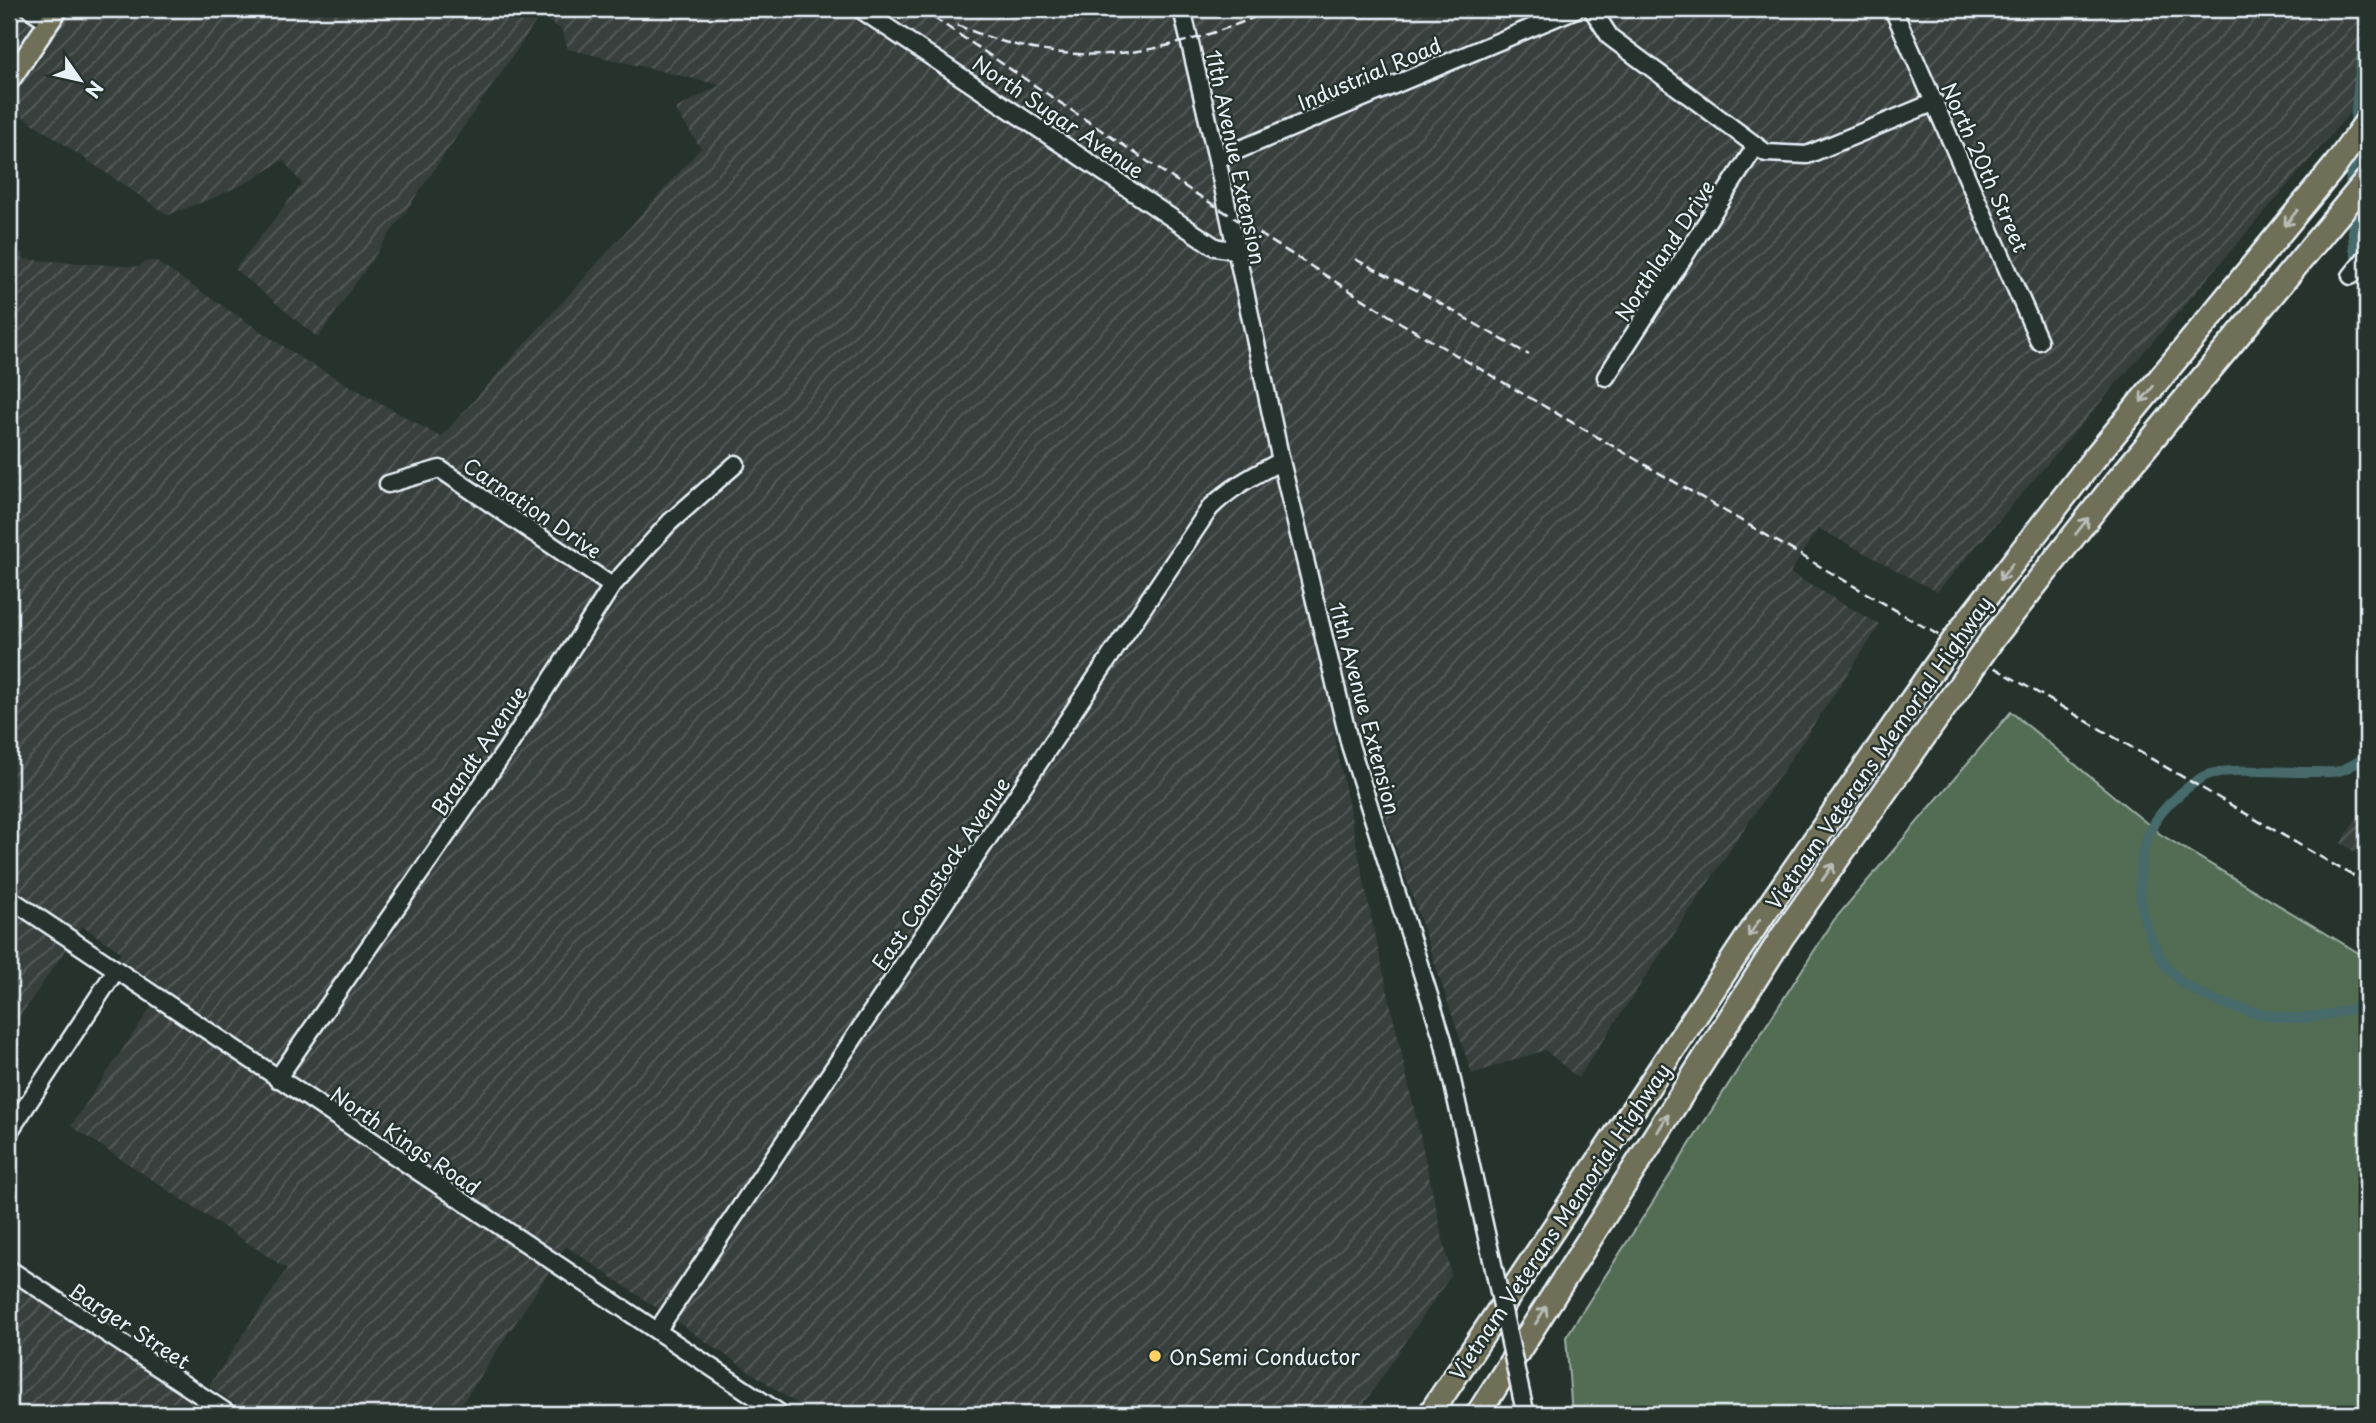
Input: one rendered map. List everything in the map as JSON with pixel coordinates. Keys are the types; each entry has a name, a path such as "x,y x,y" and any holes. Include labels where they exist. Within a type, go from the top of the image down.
{"highway":[{"name":"Vietnam Veterans Memorial Highway","path":"1430,1414 1762,916 1970,618 2101,451 2335,166 2367,121"},
{"path":"2336,226 2367,180"},
{"path":"2336,226 2367,199"},
{"name":"Vietnam Veterans Memorial Highway","path":"1478,1414 1782,937 1962,681 2114,485 2227,347 2336,226"}],"main road":[{"path":"9,81 54,16"}],"street":[{"path":"30,9 54,16"},
{"name":"North Sugar Avenue","path":"860,9 1215,247 1237,251"},
{"name":"11th Avenue Extension","path":"1182,9 1282,461 1360,780 1443,1040 1524,1406"},
{"name":"Industrial Road","path":"1217,159 1576,9"},
{"path":"1592,9 1609,37 1766,153 1807,155 1935,102"},
{"name":"North 20th Street","path":"1894,9 2039,341"},
{"name":"Northland Drive","path":"1606,377 1756,146"},
{"path":"2351,276 2367,256"},
{"name":"East Comstock Avenue","path":"657,1331 1210,508 1233,488 1282,461"},
{"name":"Brandt Avenue","path":"277,1079 506,750 612,586 670,522 736,464"},
{"name":"Carnation Drive","path":"388,484 440,469 612,586"},
{"name":"North Kings Road","path":"9,898 781,1414"},
{"path":"9,1132 116,970"},
{"name":"Barger Street","path":"9,1269 229,1414"}],"shaded area":[{"path":"9,9 14,9 28,18 9,46"},
{"path":"14,9 847,9 852,12 854,9 2367,9 2367,93 1937,592 1818,528 1790,573 1880,625 1578,1078 1545,1050 1472,1074 1385,815 1359,725 1333,729 1374,930 1451,1275 1357,1414 812,1414 566,1246 455,1414 251,1414 209,1386 287,1269 71,1126 164,988 118,957 121,952 82,926 9,1032 9,248 24,254 22,259 139,267 143,262 155,261 304,360 441,437 701,148 675,109 720,85 568,49 562,30 540,16 318,338 235,269 302,184 283,160 252,180 168,215 9,107 9,46 28,19"},
{"path":"2367,802 2367,860 2341,843"},
{"path":"9,1269 223,1414 9,1414"}],"green space":[{"path":"2011,712 2160,834 2367,958 2367,1414 1572,1414 1566,1337 1834,920"}],"waterway":[{"path":"2354,131 2366,9"},
{"path":"2353,150 2350,189 2354,249 2367,289"},
{"path":"2367,756 2336,772 2230,771 2204,776 2171,802 2155,821 2142,854 2140,880 2142,906 2154,944 2168,967 2187,986 2232,1006 2281,1017 2304,1018 2367,1005"}],"railway":[{"path":"921,9 1190,190 1401,323 2367,884"},
{"path":"957,25 1039,50 1078,54 1117,53 1194,39 1274,9"},
{"path":"1355,259 1422,293 1529,355"}],"place":[{"name":"OnSemi Conductor","path":"1155,1356"}]}
